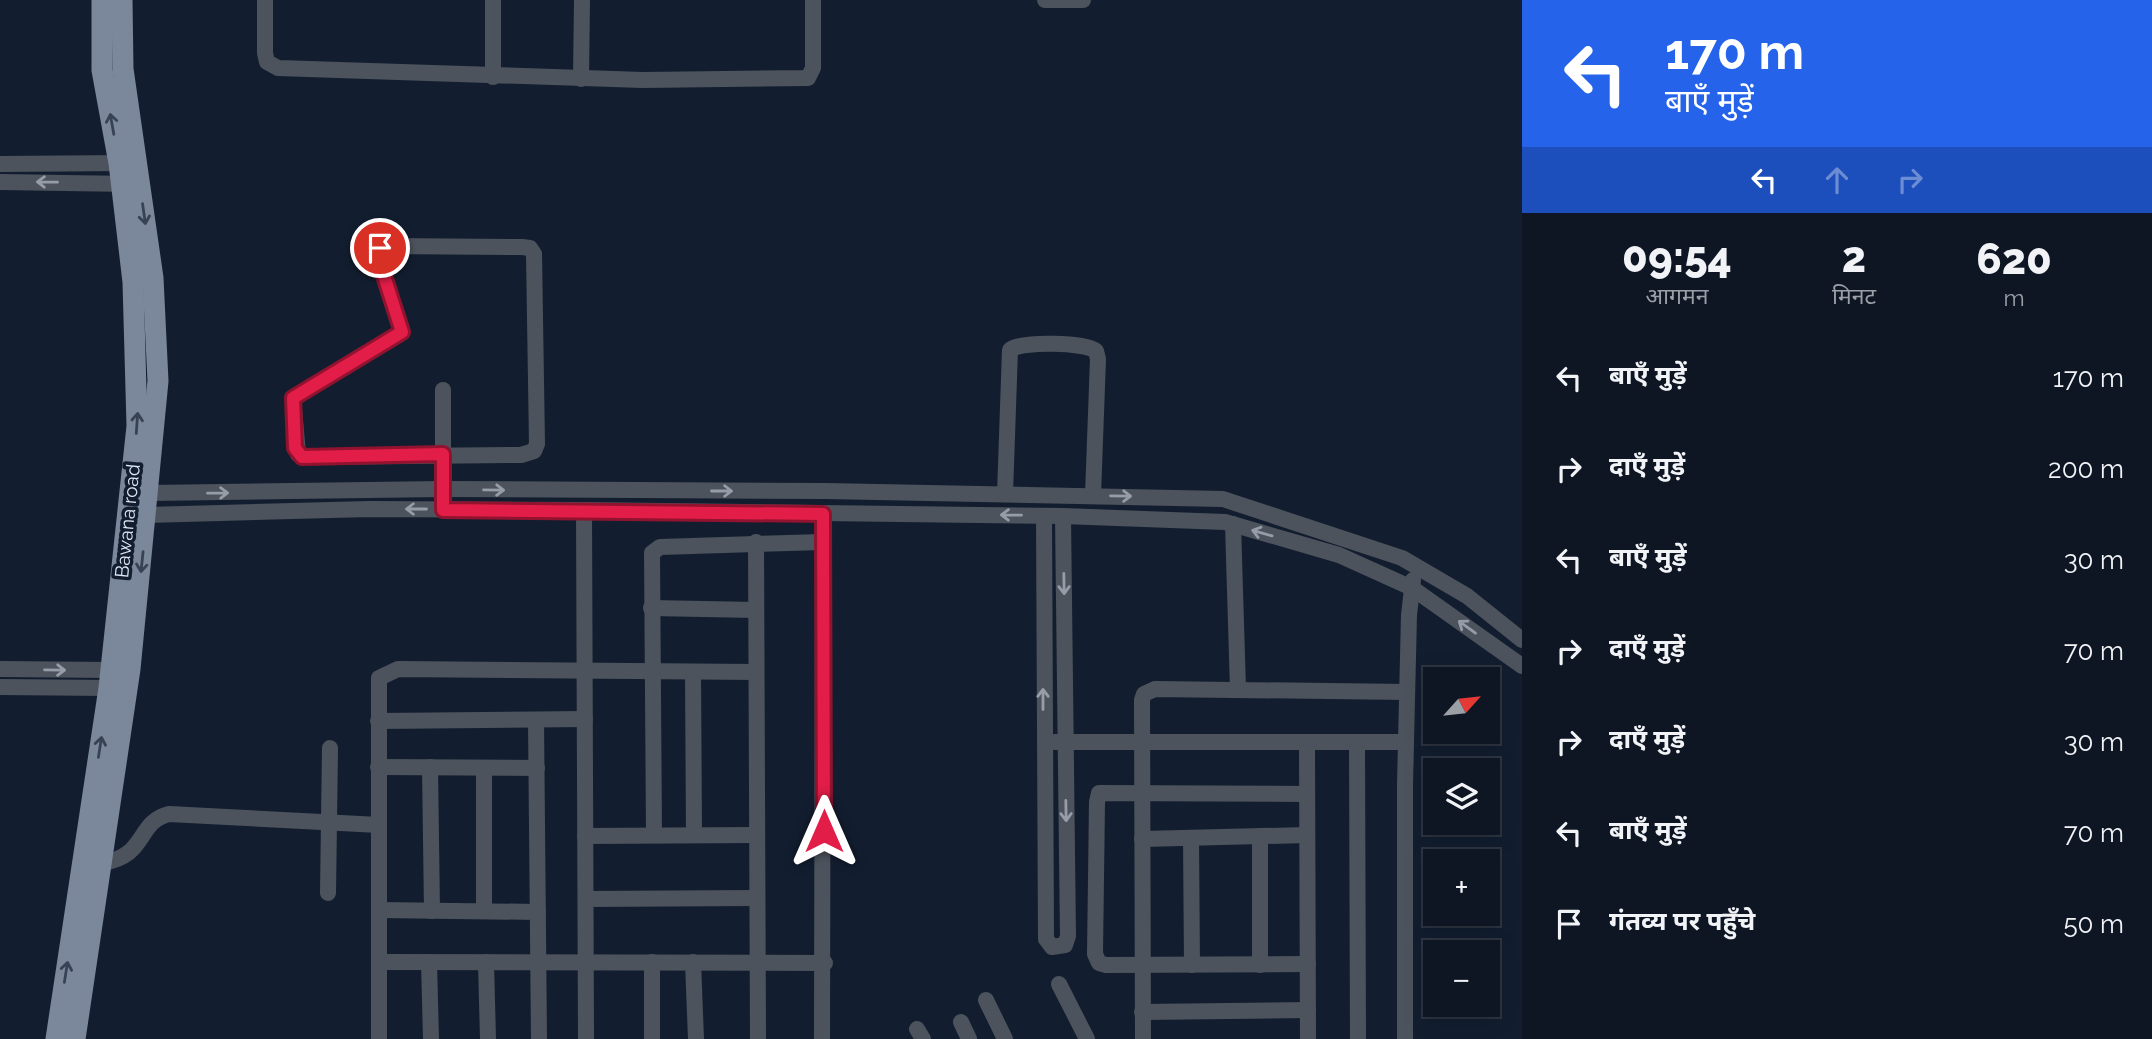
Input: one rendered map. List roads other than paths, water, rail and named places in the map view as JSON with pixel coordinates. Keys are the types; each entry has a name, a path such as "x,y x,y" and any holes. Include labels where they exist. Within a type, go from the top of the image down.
{"main road":[{"name":"Bawana road","path":"75,1039 130,669 150,493 159,375 153,278 102,70 102,0"},
{"name":"Bawana road","path":"56,1039 109,679 138,408 122,0"}],"street":[{"path":"265,0 265,53 272,66 581,79 808,78 813,68 813,0"},
{"path":"493,0 493,77"},
{"path":"581,79 582,0"},
{"path":"1045,0 1083,0"},
{"path":"0,164 129,174"},
{"path":"0,182 129,174"},
{"path":"380,248 530,248 535,264 537,444 534,451 521,455 443,454 302,457 295,448 293,398 402,332 378,257 380,248"},
{"path":"1005,494 1010,350 1020,345 1086,345 1096,351 1098,359 1093,495"},
{"path":"443,390 443,510"},
{"path":"150,493 443,489 1093,495 1223,499 1336,534 1415,564 1467,596 1522,640"},
{"path":"584,510 586,1039"},
{"path":"147,515 584,510 1063,516 1233,524 1339,555 1412,588 1522,666"},
{"path":"822,1039 825,963 823,514"},
{"path":"1044,516 1046,939 1052,947 1065,945 1068,936 1063,516"},
{"path":"1233,524 1238,690"},
{"path":"654,834 651,560 655,550 756,542 823,542"},
{"path":"756,542 758,1039"},
{"path":"1405,1039 1407,692 1415,564"},
{"path":"651,608 756,610"},
{"path":"0,669 109,679"},
{"path":"379,1039 379,678 386,672 756,673"},
{"path":"692,672 694,835"},
{"path":"0,687 109,679"},
{"path":"1143,1039 1142,700 1149,690 1407,692"},
{"path":"377,721 585,719"},
{"path":"536,720 539,1039"},
{"path":"1043,742 1406,742"},
{"path":"1307,742 1308,1039"},
{"path":"1357,742 1358,1039"},
{"path":"328,893 330,748"},
{"path":"378,767 537,768"},
{"path":"430,767 432,911"},
{"path":"484,768 484,912"},
{"path":"1307,794 1103,792 1097,796 1095,954 1100,963 1142,965 1308,964"},
{"path":"102,863 124,859 153,821 169,814 379,825"},
{"path":"585,836 756,835"},
{"path":"1142,839 1307,835"},
{"path":"1260,836 1260,965"},
{"path":"1191,838 1192,965"},
{"path":"586,899 756,898"},
{"path":"379,910 538,912"},
{"path":"379,962 825,963"},
{"path":"429,962 431,1039"},
{"path":"486,962 488,1039"},
{"path":"652,962 652,1039"},
{"path":"693,962 696,1039"},
{"path":"1059,984 1087,1039"},
{"path":"986,1000 1005,1039"},
{"path":"1142,1012 1308,1010"},
{"path":"961,1022 969,1039"}]}
